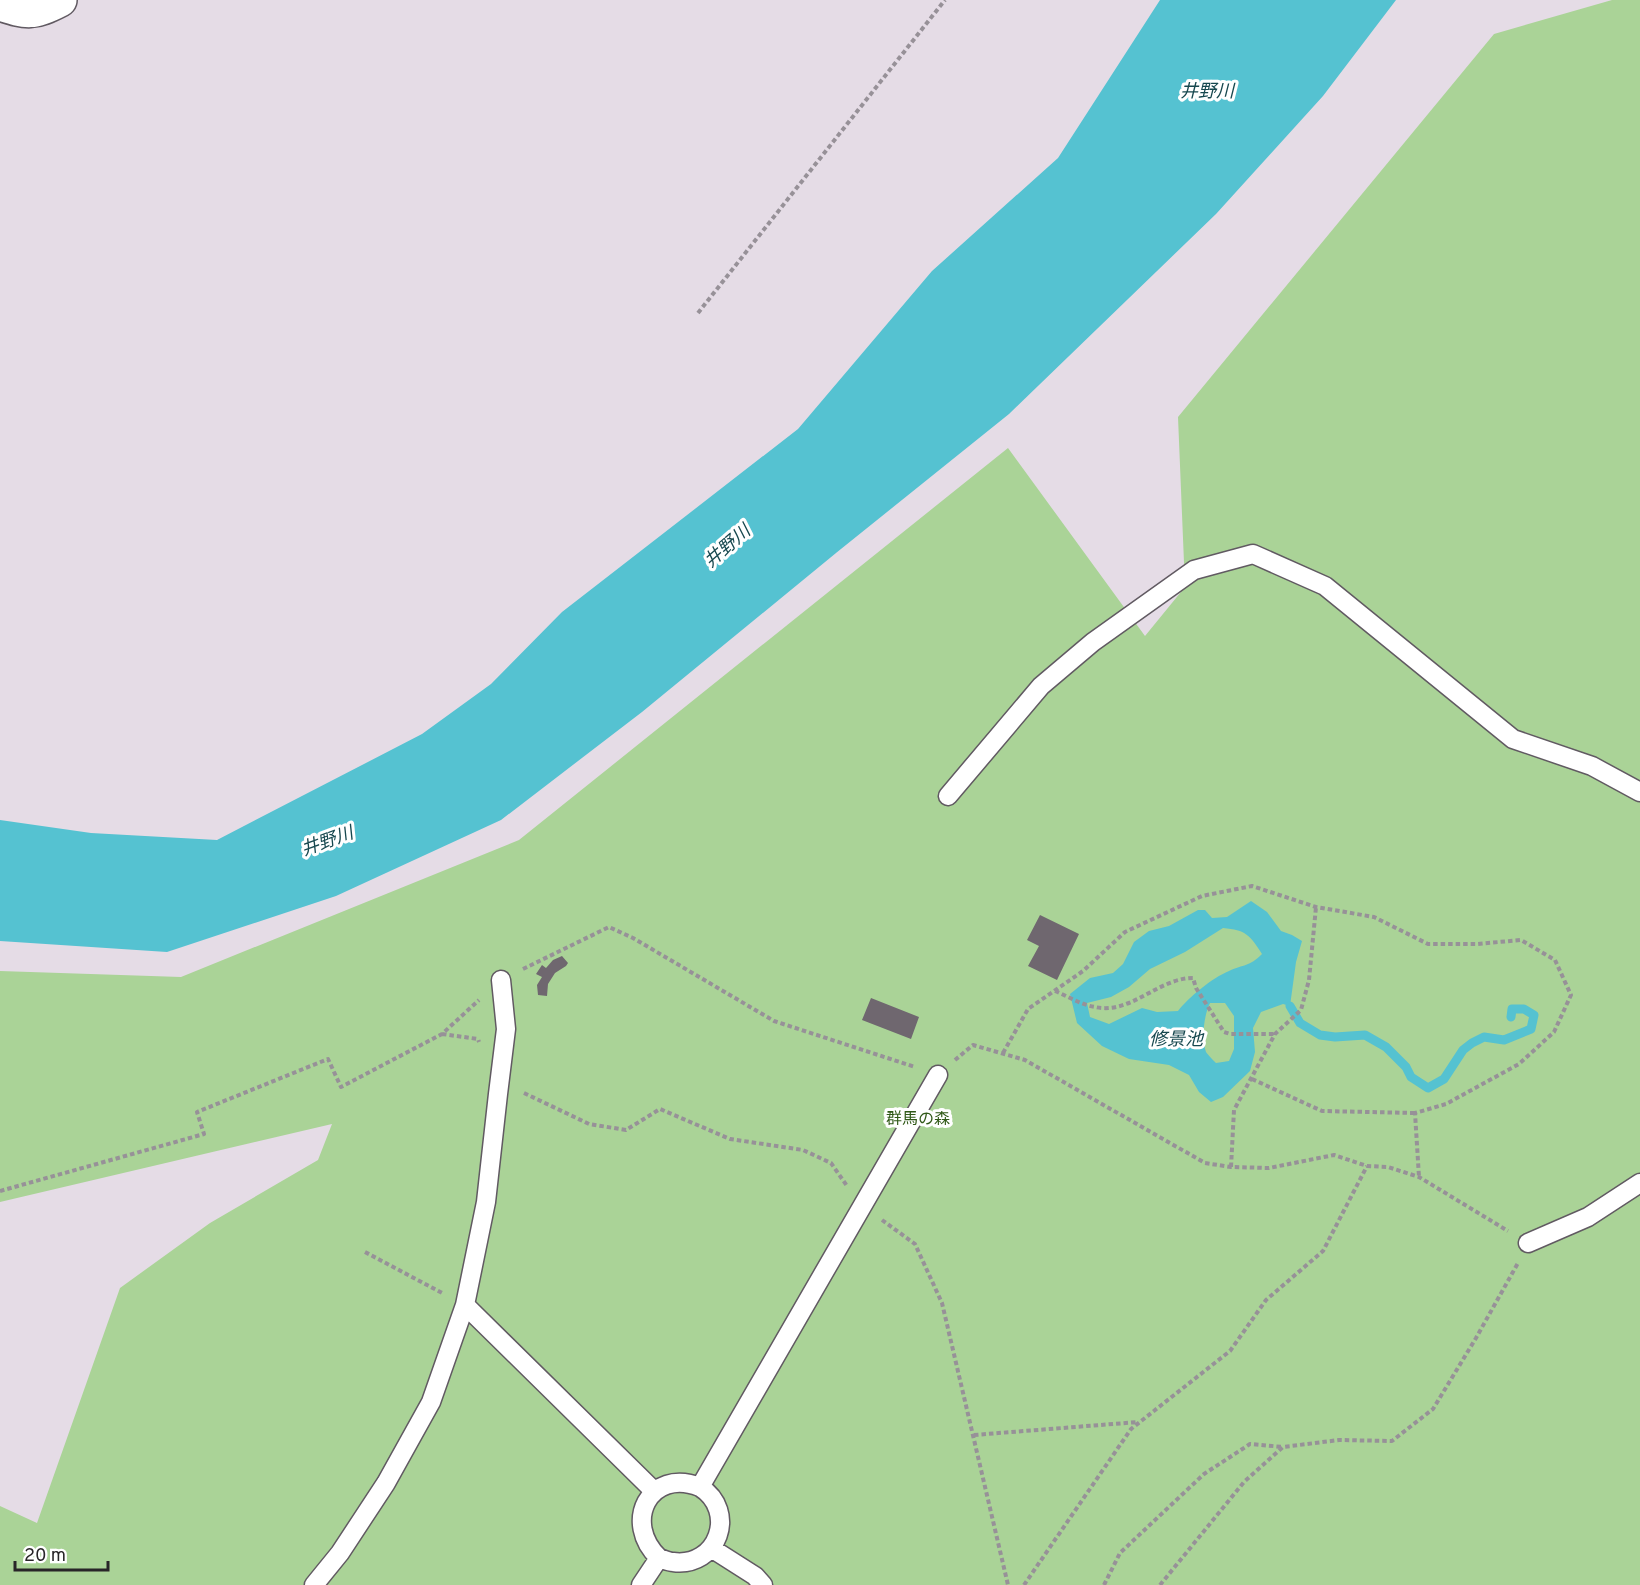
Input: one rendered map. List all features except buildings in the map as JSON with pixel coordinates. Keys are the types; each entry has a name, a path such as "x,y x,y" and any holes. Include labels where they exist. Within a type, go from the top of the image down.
{"street":[{"path":"0,4 33,12 60,0"}],"lane":[{"path":"948,796 1041,686 1093,642 1194,570 1253,554 1325,586 1513,739 1592,765 1640,792"},
{"path":"314,1585 340,1552 386,1483 431,1402 465,1305 486,1202 506,1029 501,980"},
{"path":"700,1487 938,1075"},
{"path":"1528,1243 1588,1217 1640,1183"},
{"path":"465,1305 654,1491"},
{"path":"689,1482 709,1492 719,1509 718,1535 711,1548 699,1558 673,1563 659,1558 651,1550 643,1536 642,1520 646,1504 654,1491 666,1484 689,1482"},
{"path":"711,1548 755,1576 763,1585"},
{"path":"641,1585 659,1558"}],"path":[{"path":"698,313 945,0"},
{"path":"1003,1053 1028,1009 1083,971 1125,932 1203,896 1252,886 1316,907 1374,917 1428,944 1477,944 1521,940 1555,960 1571,996 1554,1032 1520,1064 1446,1104 1415,1113 1322,1111 1252,1078"},
{"path":"1231,1167 1234,1110 1275,1034 1300,1010 1309,980 1316,907"},
{"path":"1054,990 1095,1008 1120,1007 1180,978 1193,978 1196,988 1224,1032 1275,1034"},
{"path":"498,1094 526,1093 589,1124 626,1130 660,1109 730,1139 803,1150 831,1163 862,1206 915,1244 942,1303 1008,1585"},
{"path":"1415,1113 1419,1177"},
{"path":"1024,1585 1131,1429 1230,1351 1266,1300 1323,1251 1367,1166"},
{"path":"365,1252 465,1305"},
{"path":"974,1435 1140,1422"},
{"path":"1104,1585 1120,1553 1204,1474 1250,1444 1283,1447"}],"green space":[{"name":"群馬の森","path":"1612,0 1640,0 1640,1585 0,1585 0,1506 37,1523 120,1288 210,1223 318,1160 332,1124 0,1202 0,971 181,977 519,840 1008,448 1145,636 1185,587 1178,417 1494,34"}],"water":[{"name":"井野川","path":"1160,0 1396,0 1323,96 1216,214 1009,414 642,712 501,820 336,896 167,952 0,941 0,820 91,833 217,840 422,734 491,684 562,612 798,429 932,271 1058,158"},
{"name":"修景池","path":"1251,901 1267,912 1281,931 1302,941 1296,962 1290,1006 1283,1004 1261,1012 1253,1028 1255,1052 1250,1071 1223,1097 1211,1102 1199,1092 1189,1075 1169,1065 1129,1059 1102,1046 1077,1023 1070,994 1090,978 1113,973 1123,964 1134,942 1149,931 1169,926 1198,910 1205,910 1212,918 1227,917","holes":["1223,928 1237,930 1247,935 1262,954 1250,963 1222,974 1208,983 1178,1011 1157,1012 1142,1008 1109,1024 1090,1017 1087,1003 1111,997 1129,987 1150,969 1185,952","1210,1003 1225,1003 1234,1016 1234,1049 1229,1061 1216,1063 1206,1052 1204,1027"]}],"waterway":[{"path":"1290,1006 1300,1023 1320,1035 1335,1037 1365,1035 1386,1047 1406,1067 1411,1077 1428,1088 1444,1079 1463,1050 1472,1043 1484,1037 1504,1040 1531,1029 1534,1015 1524,1009 1512,1009 1511,1017"}]}
